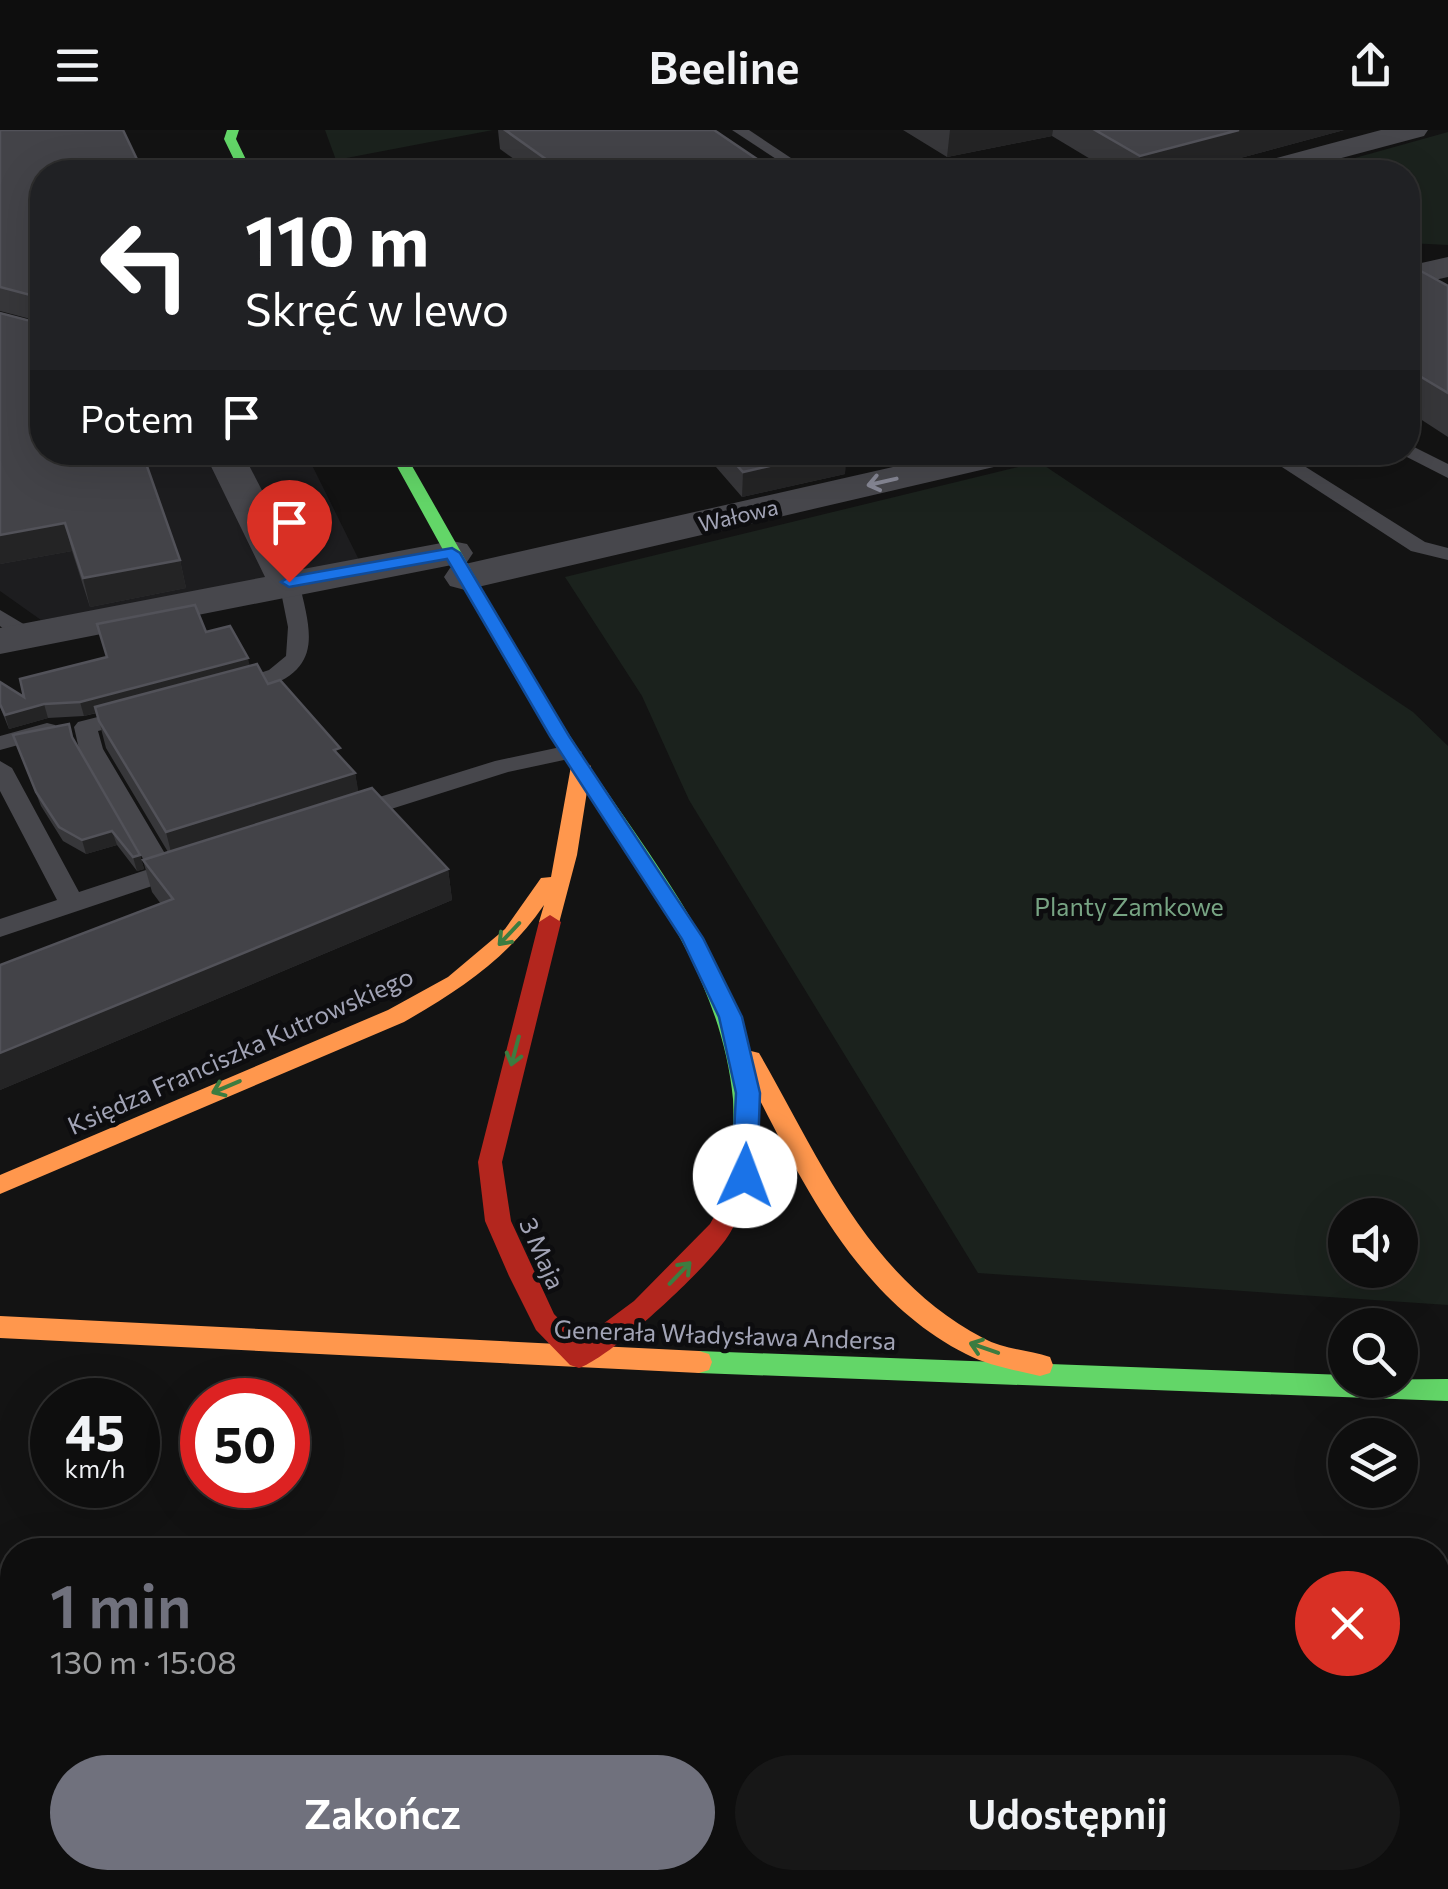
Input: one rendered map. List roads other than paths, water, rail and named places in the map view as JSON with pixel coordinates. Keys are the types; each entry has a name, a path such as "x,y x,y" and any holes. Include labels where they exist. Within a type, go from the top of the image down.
{"main road":[{"path":"233,130 230,140 240,160"},
{"path":"403,465 458,565 575,759 692,938 733,1026 828,1203 895,1286 939,1326 974,1346 1078,1376"},
{"name":"3 Maja","path":"575,759 567,855 490,1162 498,1221 522,1276 545,1322 579,1356"},
{"name":"Księdza Franciszka Kutrowskiego","path":"0,1185 396,1016 456,982 513,934 567,855"},
{"path":"579,1356 622,1330 727,1221 745,1176 748,1093 733,1026"},
{"name":"Generała Władysława Andersa","path":"0,1327 579,1356 1448,1390"}],"street":[{"path":"1302,160 1414,130"},
{"path":"1420,272 1448,267"},
{"path":"1420,279 1448,294"},
{"path":"230,465 289,582"},
{"name":"Wałowa","path":"8,630 289,582 458,565 947,465"}],"lane":[{"path":"738,130 786,160"},
{"path":"1420,457 1448,472"},
{"path":"1289,465 1418,547 1448,554"},
{"path":"212,695 275,678 296,660 301,636 289,582"},
{"path":"0,743 48,729 86,728 158,709"},
{"path":"86,728 91,748 164,872"},
{"path":"334,820 503,766 575,759"},
{"path":"0,768 72,904"},
{"path":"0,928 202,861"}],"park label":[{"name":"Planty Zamkowe","path":"1129,906"}]}
